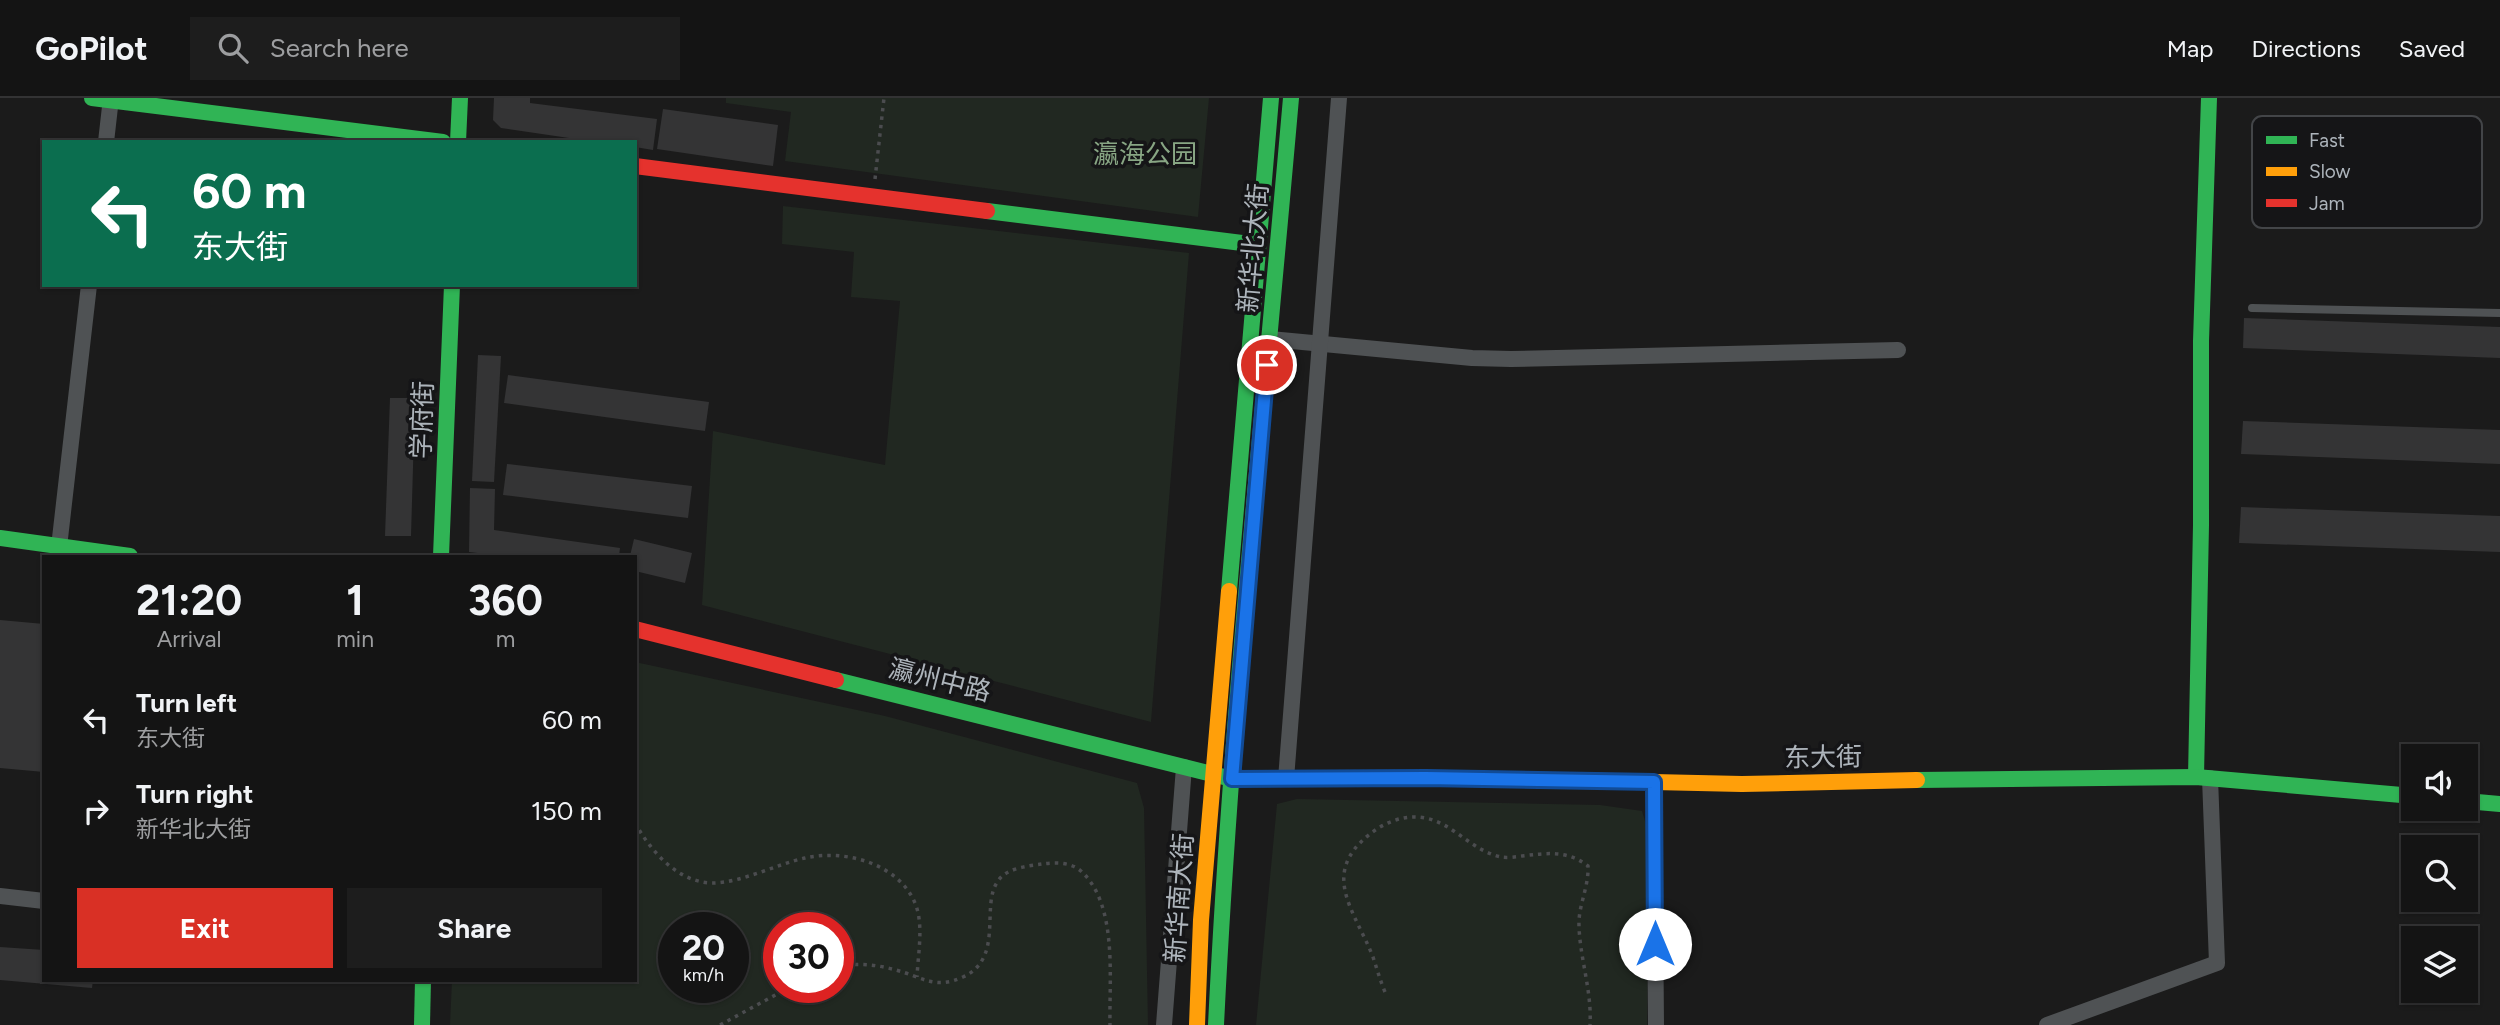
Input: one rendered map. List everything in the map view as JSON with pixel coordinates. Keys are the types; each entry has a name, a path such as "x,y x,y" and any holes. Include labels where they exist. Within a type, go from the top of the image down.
{"street":[{"path":"92,98 428,140"},
{"path":"458,140 460,98"},
{"name":"新华北大街","path":"1213,774 1271,98"},
{"name":"新华北大街","path":"1232,779 1291,98"},
{"path":"1286,779 1339,98"},
{"path":"2047,1025 2217,963 2203,778 2202,341 2209,98"},
{"path":"106,140 110,99"},
{"path":"637,166 1258,245"},
{"path":"59,547 89,287"},
{"name":"学府街","path":"441,555 452,287"},
{"path":"1270,339 1472,358 1511,359 1898,350"},
{"path":"0,538 122,555"},
{"name":"瀛州中路","path":"637,630 1232,779"},
{"path":"1164,1025 1184,767"},
{"name":"新华南大街","path":"1197,1025 1201,920 1213,774"},
{"name":"东大街","path":"1232,779 1426,778 1742,783 2067,777 2203,778 2401,795"},
{"name":"新华南大街","path":"1216,1025 1217,970 1232,779"},
{"path":"1654,782 1656,1025"},
{"path":"2478,802 2500,804"},
{"path":"0,896 42,901"},
{"path":"422,1025 423,982"}],"lane":[{"path":"2252,308 2500,313"}],"path":[{"path":"873,196 884,98"},
{"path":"1385,992 1345,896 1346,862 1355,846 1384,823 1406,818 1426,818 1438,822 1484,851 1502,858 1546,853 1567,854 1588,866 1587,889 1578,923 1591,1010 1590,1025"},
{"path":"637,826 661,859 676,870 712,883 824,855 848,856 876,864 898,880 916,905 919,932 917,978"},
{"path":"854,964 898,970 930,983 948,982 965,976 977,967 990,935 993,895 997,881 1026,866 1049,863 1075,865 1093,882 1102,902 1108,942 1110,1025"},
{"path":"720,1025 763,1002"}],"green space":[{"name":"瀛海公园","path":"726,98 1209,98 1198,217 785,161 791,112 726,103"},
{"path":"783,206 1189,253 1151,722 702,605 713,431 885,465 900,301 851,297 854,252 782,244"},
{"path":"637,662 885,716 1137,783 1144,808 1148,1025 450,1025 452,982 637,982"},
{"path":"1297,799 1600,805 1642,811 1649,834 1647,1025 1256,1025 1277,804"}],"building":[{"path":"494,98 530,98 530,103 657,119 653,150 637,147 637,140 582,140 501,128 493,120"},
{"path":"663,109 778,125 773,166 657,149"},
{"path":"2244,318 2500,327 2500,358 2243,348"},
{"path":"478,355 501,356 494,482 472,481"},
{"path":"508,375 709,402 705,431 504,403"},
{"path":"390,398 415,398 411,536 385,536"},
{"path":"2243,421 2500,430 2500,464 2241,454"},
{"path":"507,464 692,486 688,518 503,495"},
{"path":"470,488 495,489 494,530 620,548 619,555 494,555 469,552"},
{"path":"2241,507 2500,516 2500,552 2239,543"},
{"path":"634,539 692,553 685,583 637,571 637,555 630,555"},
{"path":"0,620 42,624 42,772 0,768"},
{"path":"0,947 42,950 42,982 93,982 92,988 0,980"}],"traffic: fast":[{"path":"92,98 427,140"},
{"path":"458,140 460,98"},
{"path":"1229,591 1271,98"},
{"path":"1216,1025 1239,677 1291,98"},
{"path":"2196,777 2201,525 2201,341 2209,98"},
{"path":"987,211 1258,245"},
{"path":"441,555 452,287"},
{"path":"0,538 123,555"},
{"path":"836,680 1232,779 1609,781"},
{"path":"1917,780 2196,777 2401,795"},
{"path":"2478,802 2500,804"},
{"path":"422,1025 423,982"}],"traffic: slow":[{"path":"1197,1025 1201,920 1229,591"},
{"path":"1609,781 1742,784 1917,780"}],"traffic: jam":[{"path":"637,166 987,211"},
{"path":"637,630 836,680"}],"route":[{"path":"1267,365 1232,779 1426,778 1654,782 1655,944"}]}
